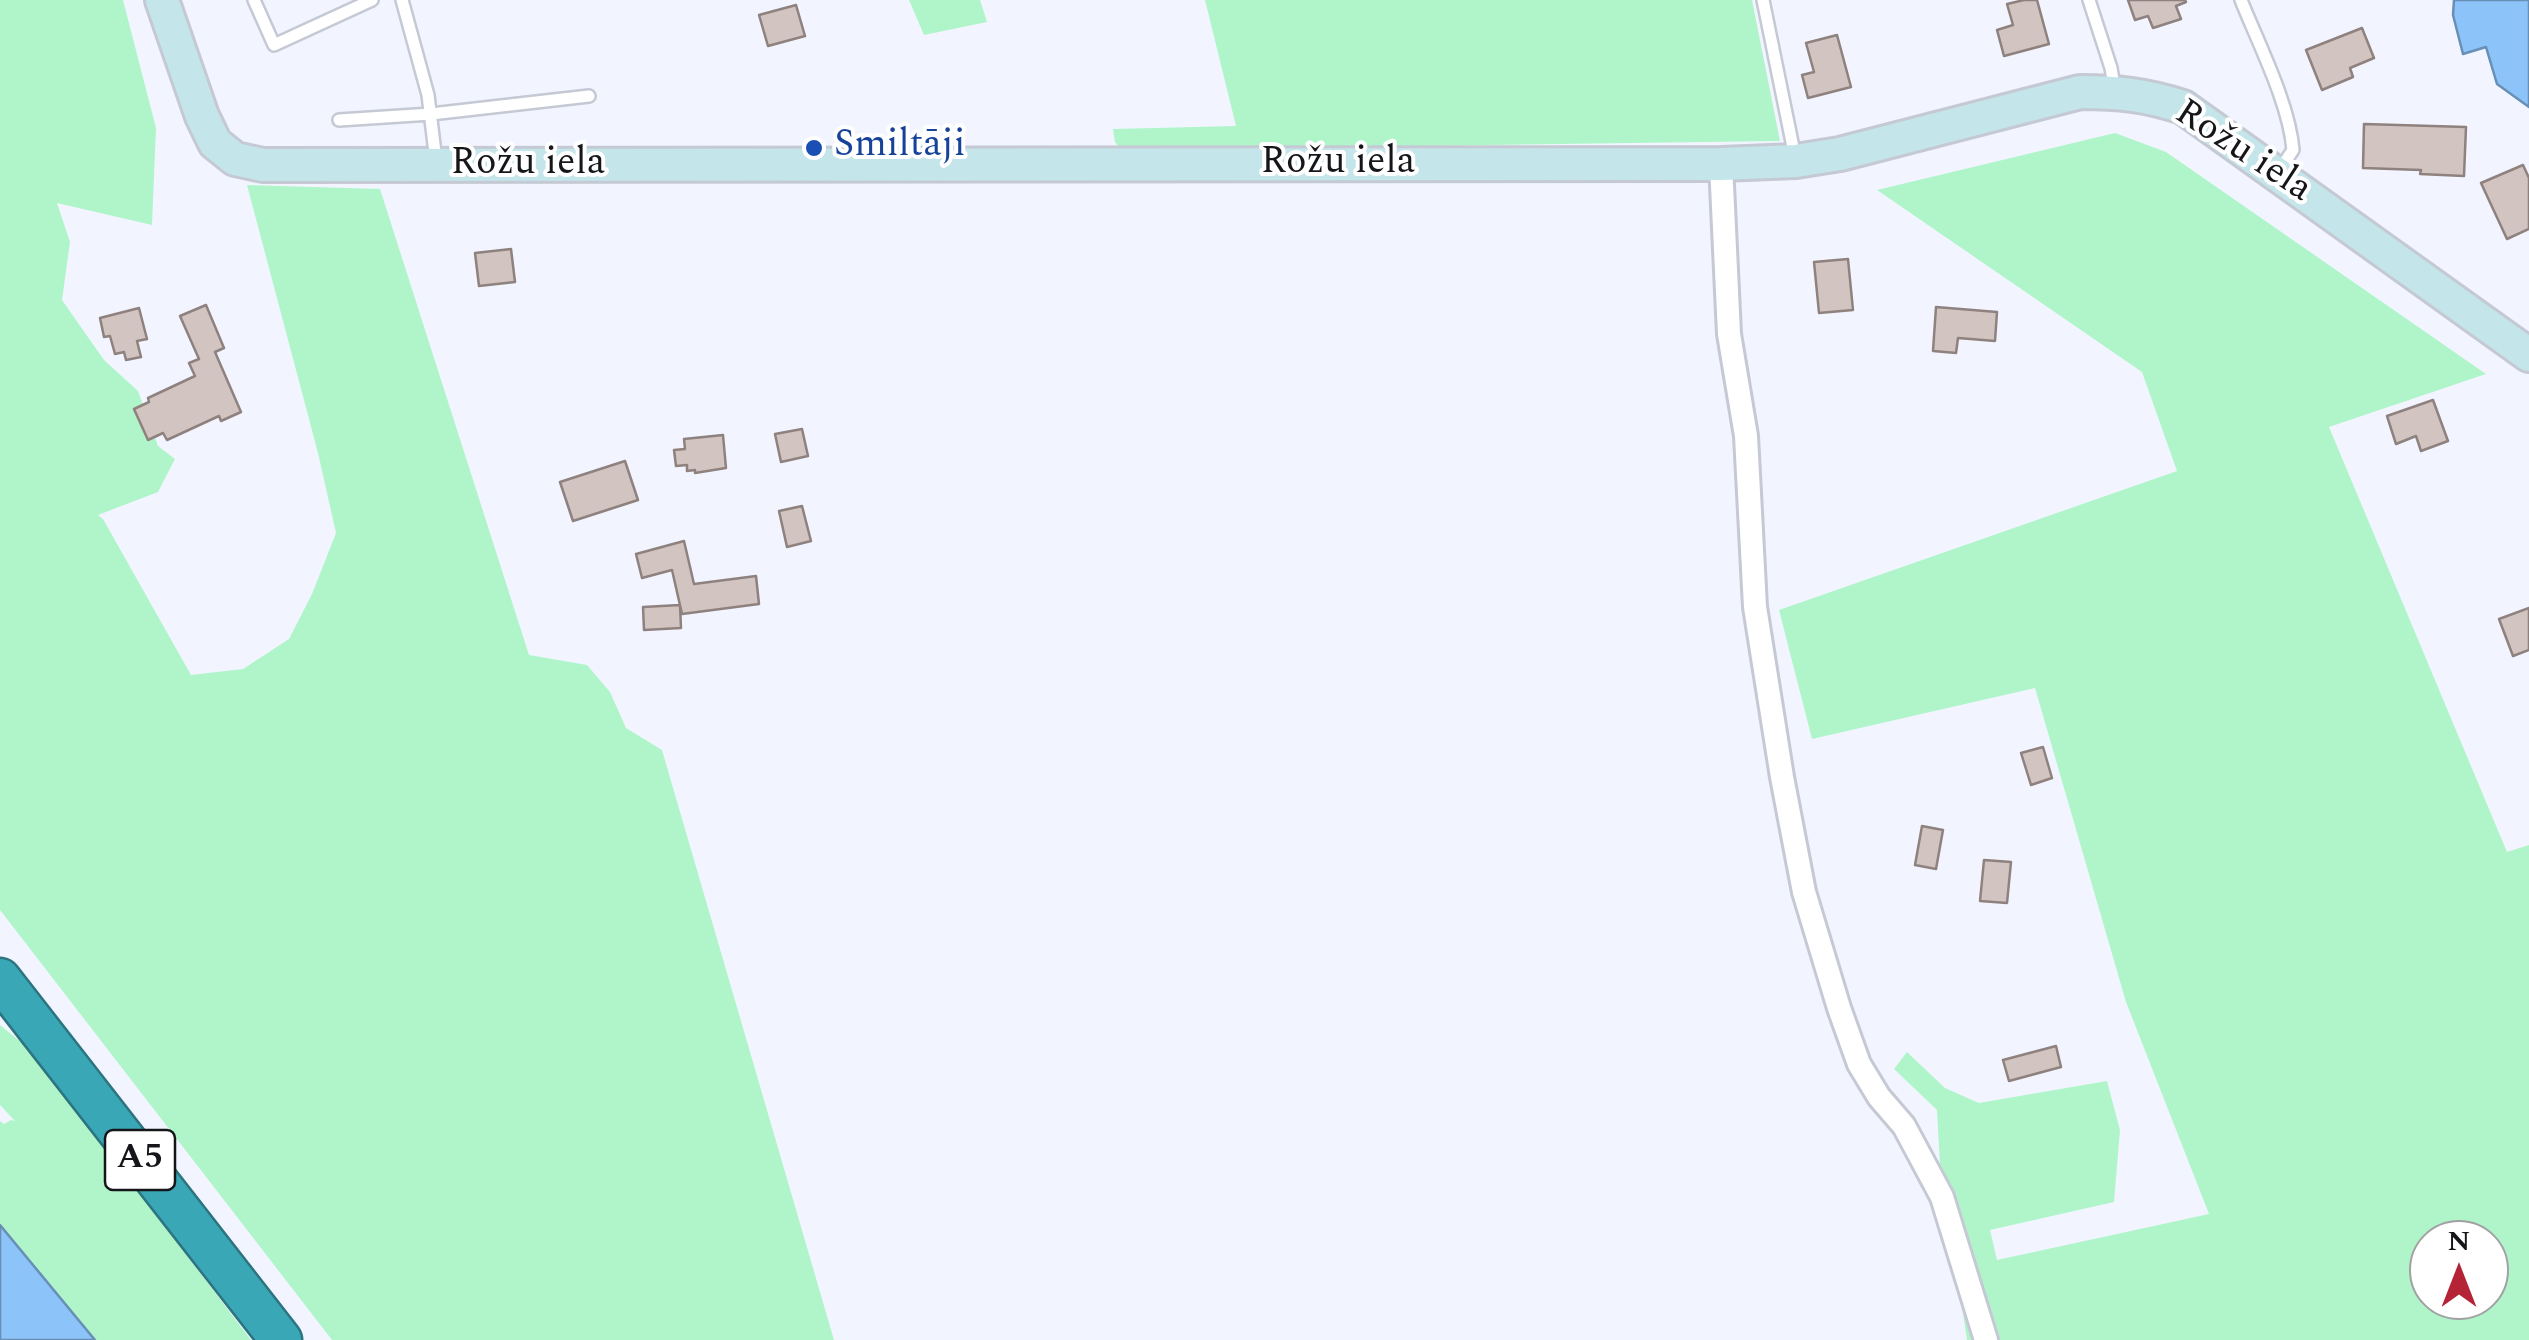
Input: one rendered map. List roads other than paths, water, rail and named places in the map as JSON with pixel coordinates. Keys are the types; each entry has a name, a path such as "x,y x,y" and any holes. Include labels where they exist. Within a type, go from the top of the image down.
{"highway":[{"name":"A5","path":"2,987 281,1340"}],"street":[{"name":"Rožu iela","path":"162,0 202,116 216,143 235,158 263,165 1721,164 1796,161 1840,154 2080,92 2149,96 2183,107 2529,355"},
{"path":"1721,164 1729,334 1746,436 1756,607 1804,892 1859,1064 1904,1126 1942,1197 1986,1340"}],"lane":[{"path":"254,0 274,45 372,0"},
{"path":"402,0 428,95 437,165"},
{"path":"1763,0 1796,161"},
{"path":"2089,0 2115,92"},
{"path":"2241,0 2292,139 2293,150 2278,173"},
{"path":"339,120 589,96"}],"water":[{"path":"2454,0 2529,0 2529,107 2497,84 2486,47 2463,54 2453,15"},
{"path":"0,1225 95,1340 0,1340"}],"place":[{"name":"Smiltāji","path":"814,148"}]}
